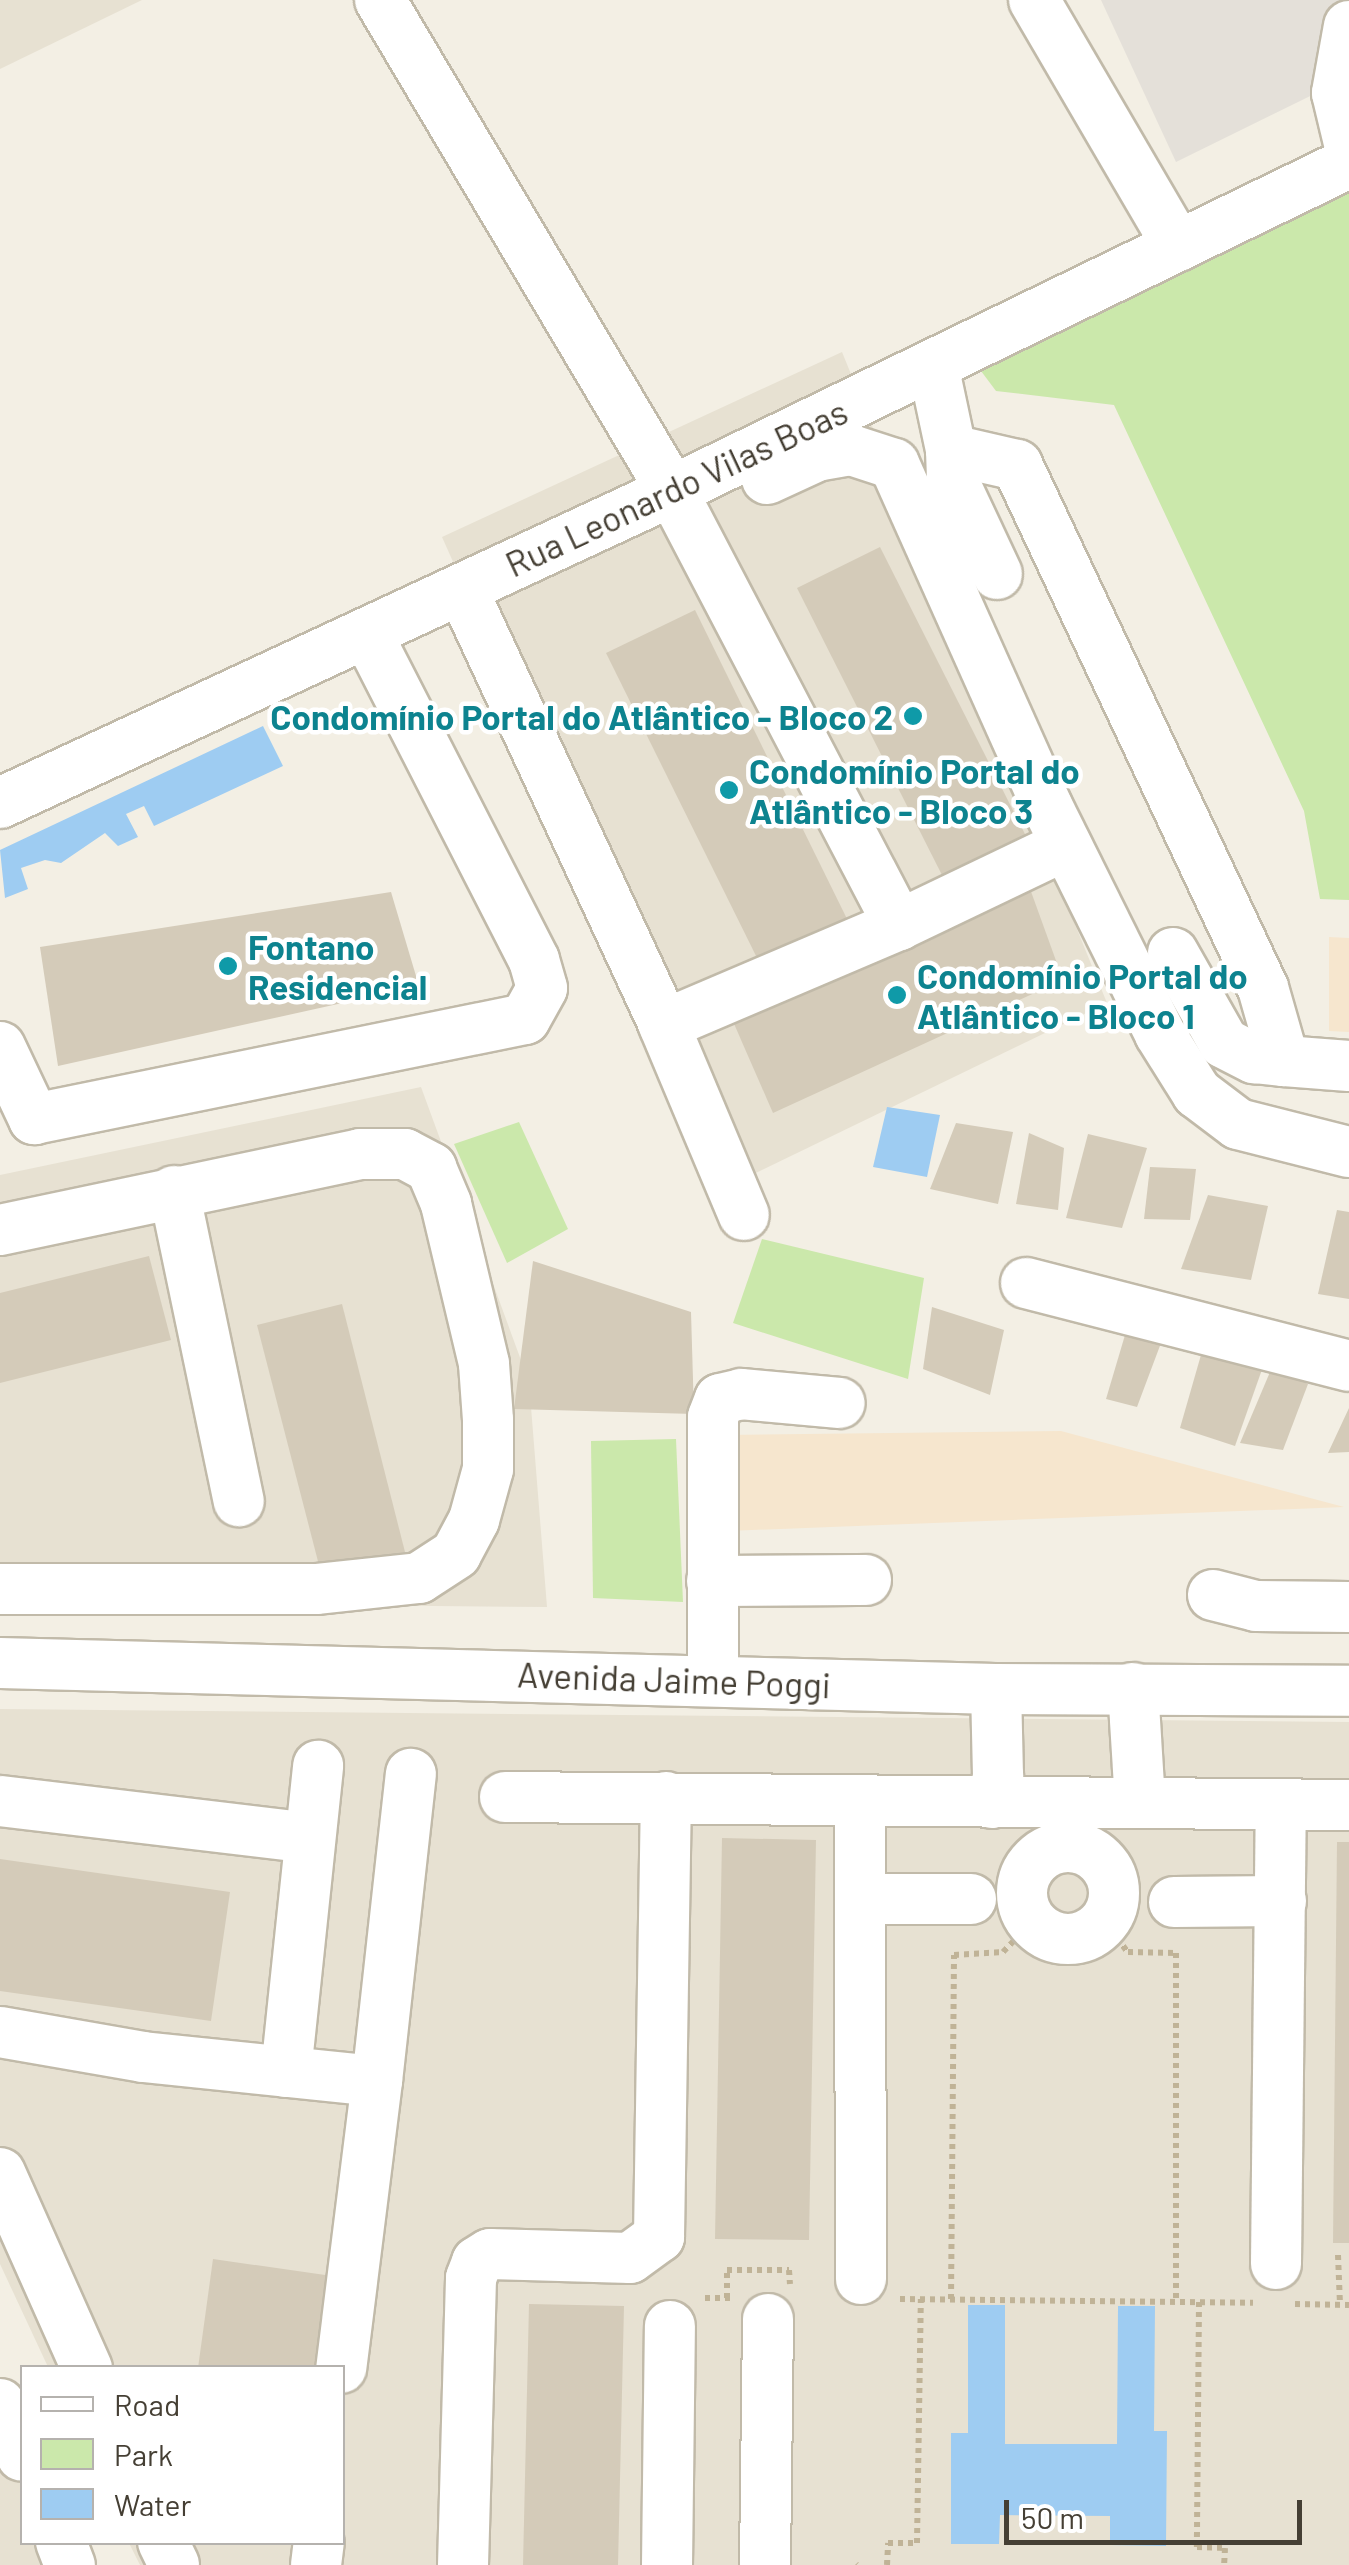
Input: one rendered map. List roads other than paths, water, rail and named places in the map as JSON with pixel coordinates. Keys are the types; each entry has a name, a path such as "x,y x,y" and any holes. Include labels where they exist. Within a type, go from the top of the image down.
{"street":[{"path":"380,0 679,504 898,925"},
{"path":"1034,0 1178,246"},
{"path":"1349,26 1337,93 1349,143"},
{"name":"Rua Leonardo Vilas Boas","path":"0,804 367,633 467,602 679,504 934,365 1349,163"},
{"path":"934,365 952,478 997,574"},
{"path":"679,504 817,456 852,450 894,464 1066,845 1197,1094 1238,1124 1349,1152"},
{"path":"950,450 1017,466 1263,988 1284,1061"},
{"path":"467,602 664,1025 744,1215"},
{"path":"0,1047 17,1122 525,1019 538,1004 542,988 534,960 367,633"},
{"path":"664,1025 898,925 1066,845"},
{"path":"1173,952 1224,1043 1254,1058 1349,1066"},
{"path":"0,1230 174,1190 360,1154 405,1154 431,1168 446,1204 484,1364 488,1469 456,1554 419,1578 316,1588 98,1584 0,1589"},
{"path":"174,1190 239,1501"},
{"path":"1026,1283 1349,1366"},
{"path":"713,1680 712,1417 720,1399 741,1394 840,1403"},
{"path":"712,1580 866,1580"},
{"path":"98,1584 102,1662"},
{"path":"1212,1595 1256,1606 1349,1608"},
{"name":"Avenida Jaime Poggi","path":"0,1663 102,1662 996,1689 1349,1691"},
{"path":"1133,1688 1140,1802"},
{"path":"992,1803 998,1776 996,1689"},
{"path":"286,2072 318,1766"},
{"path":"342,2365 411,1774"},
{"path":"505,1797 992,1803 1068,1824 1104,1864 1114,1882 1105,1922 1068,1939 1032,1922 1023,1903 1032,1864 1068,1824 1140,1802 1349,1805"},
{"path":"463,2565 471,2278 478,2262 490,2254 630,2258 659,2237 666,1798"},
{"path":"0,1801 308,1838"},
{"path":"860,1801 872,2288"},
{"path":"1270,2290 1281,1805"},
{"path":"861,1899 972,1898"},
{"path":"1174,1902 1280,1900"},
{"path":"0,2032 377,2081"},
{"path":"0,2172 86,2365"},
{"path":"754,2309 765,2565"},
{"path":"668,2565 684,2312"},
{"path":"0,2404 20,2451"}],"water":[{"path":"263,726 283,766 154,826 144,806 126,814 138,837 118,846 105,833 61,863 45,860 21,868 28,889 5,898 0,850"},
{"path":"887,1107 940,1115 927,1177 873,1167"},
{"path":"968,2305 1005,2305 1005,2444 1117,2444 1118,2306 1155,2306 1154,2431 1167,2431 1166,2546 1110,2545 1110,2516 1000,2515 999,2544 951,2544 951,2433 968,2433"}],"place":[{"name":"Condomínio Portal do Atlântico - Bloco 2","path":"913,716"},
{"name":"Condomínio Portal do Atlântico - Bloco 3","path":"729,790"},
{"name":"Fontano Residencial","path":"228,966"},
{"name":"Condomínio Portal do Atlântico - Bloco 1","path":"897,995"}]}
